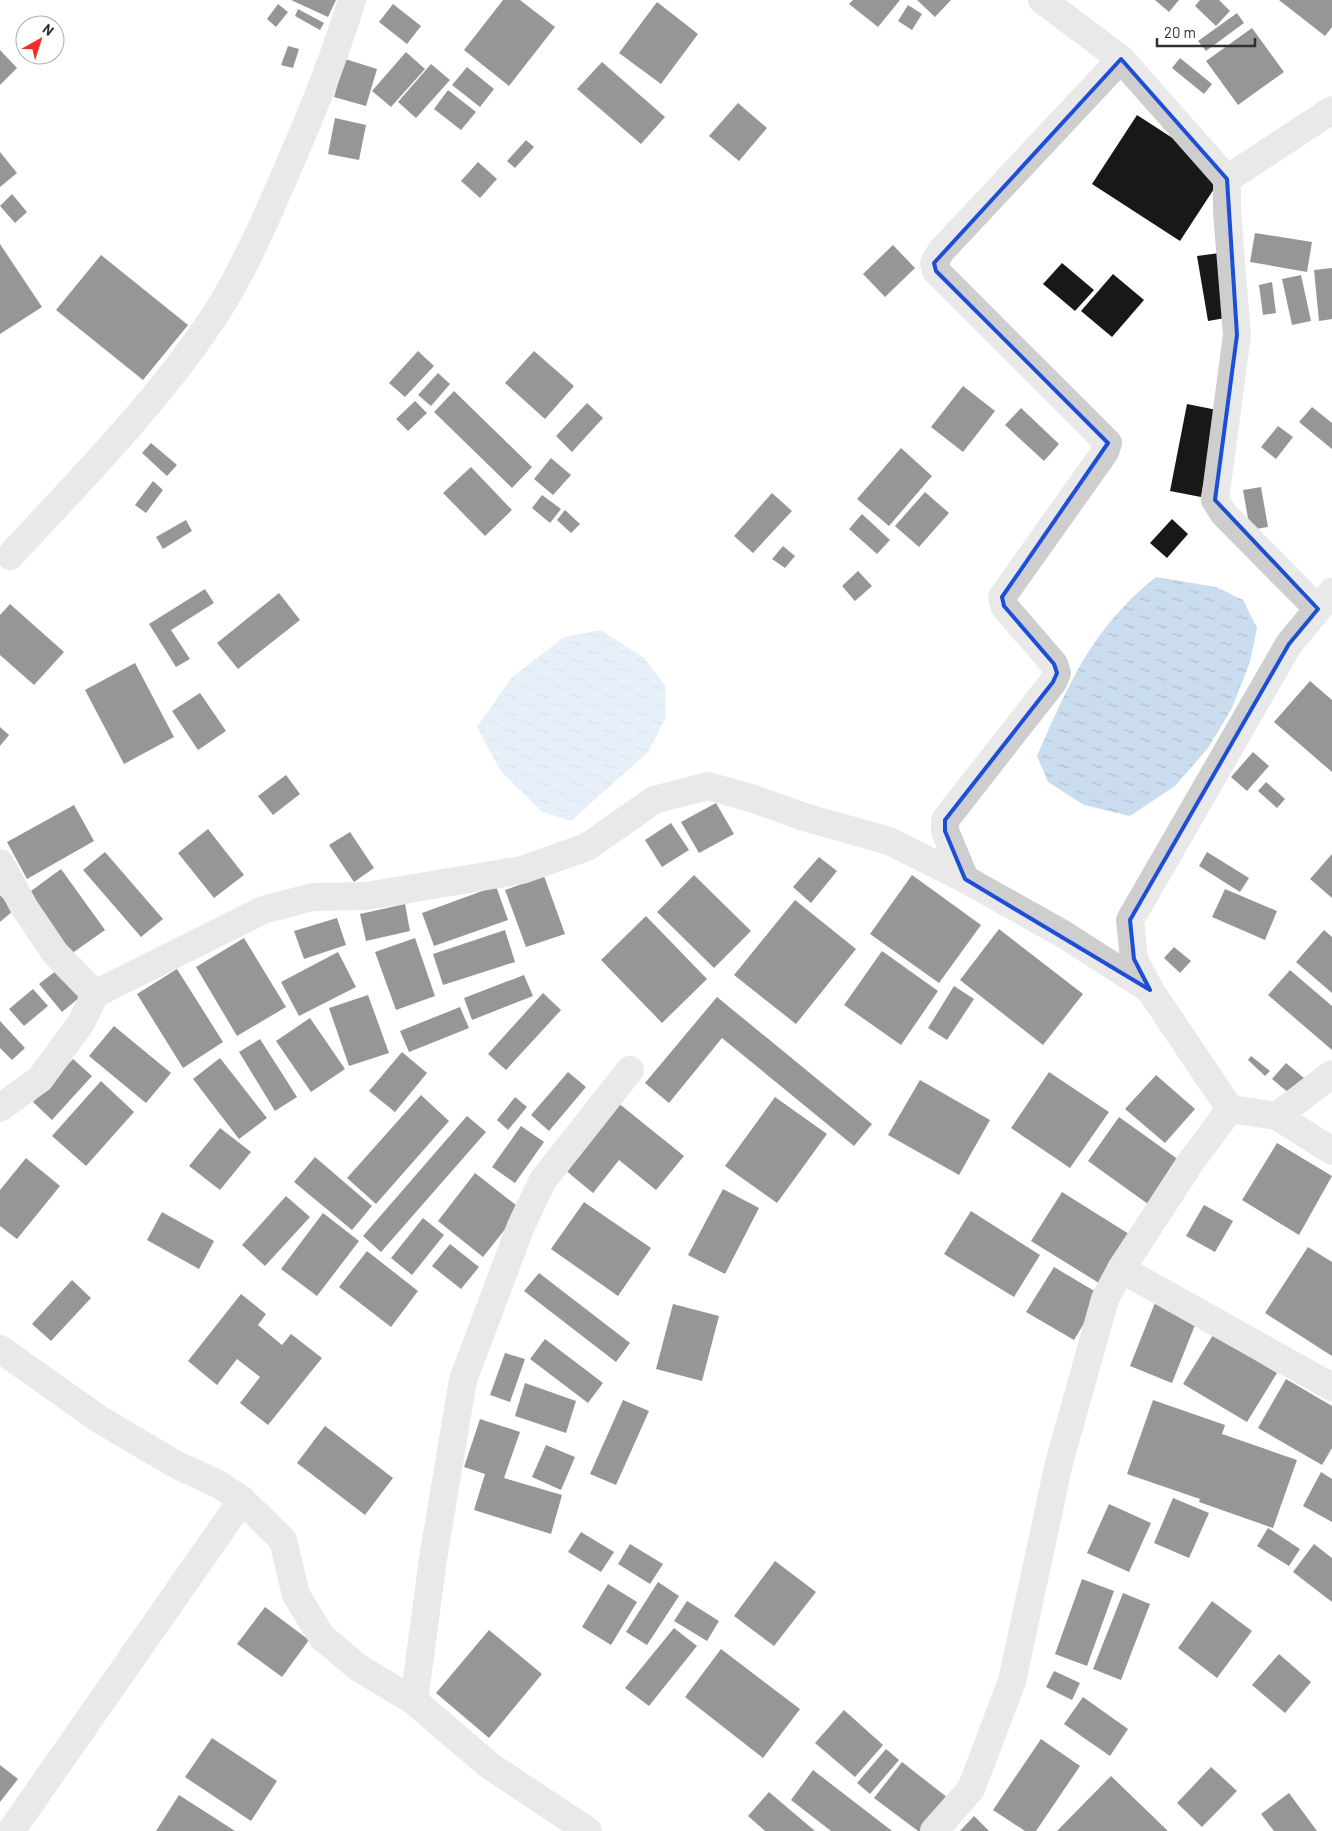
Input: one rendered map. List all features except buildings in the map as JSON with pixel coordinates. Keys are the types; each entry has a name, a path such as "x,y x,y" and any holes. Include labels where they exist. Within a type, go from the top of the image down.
{"street":[{"path":"10,556 132,424 209,325 226,297 262,227 292,162 335,57 352,0"},
{"path":"1042,0 1121,59 1228,179 1227,212 1237,335 1215,500 1224,514 1325,601 1289,644 1130,920 1134,959 1150,990 1230,1109 1278,1116 1332,1151"},
{"path":"966,879 945,832 945,820 1053,682 1057,673 1054,664 1004,606 1002,598 1104,452 1108,443 936,271 934,263 941,251 1121,59"},
{"path":"1228,179 1332,110"},
{"path":"0,1108 40,1078 81,1023 95,994 263,910 313,897 367,896 522,870 587,847 654,800 708,786 754,798 804,817 889,841 966,879 1063,934 1150,990"},
{"path":"0,864 24,907 55,953 95,994"},
{"path":"414,1701 433,1558 463,1380 521,1226 543,1180 630,1070"},
{"path":"1278,1116 1332,1074"},
{"path":"934,1831 971,1789 1012,1681 1059,1463 1105,1299 1120,1269 1190,1163 1230,1109"},
{"path":"1120,1269 1332,1387"},
{"path":"0,1349 99,1419 175,1464 220,1484 242,1500 283,1540 296,1595 322,1636 359,1668 414,1701 490,1766 588,1831"},
{"path":"11,1831 242,1500"}],"highlighted area":[{"path":"1121,59 1227,179 1237,335 1215,500 1318,609 1289,644 1130,920 1134,959 1150,990 965,879 945,831 945,820 1053,682 1057,673 1054,664 1004,606 1002,597 1108,443 936,271 934,263"}],"water":[{"path":"1156,577 1216,587 1243,600 1257,628 1250,662 1232,708 1208,748 1175,786 1130,816 1084,805 1048,782 1037,756 1060,704 1084,658 1115,616"},
{"path":"601,630 644,658 665,685 666,717 648,752 571,821 542,812 500,770 477,727 512,677 564,637"}]}
